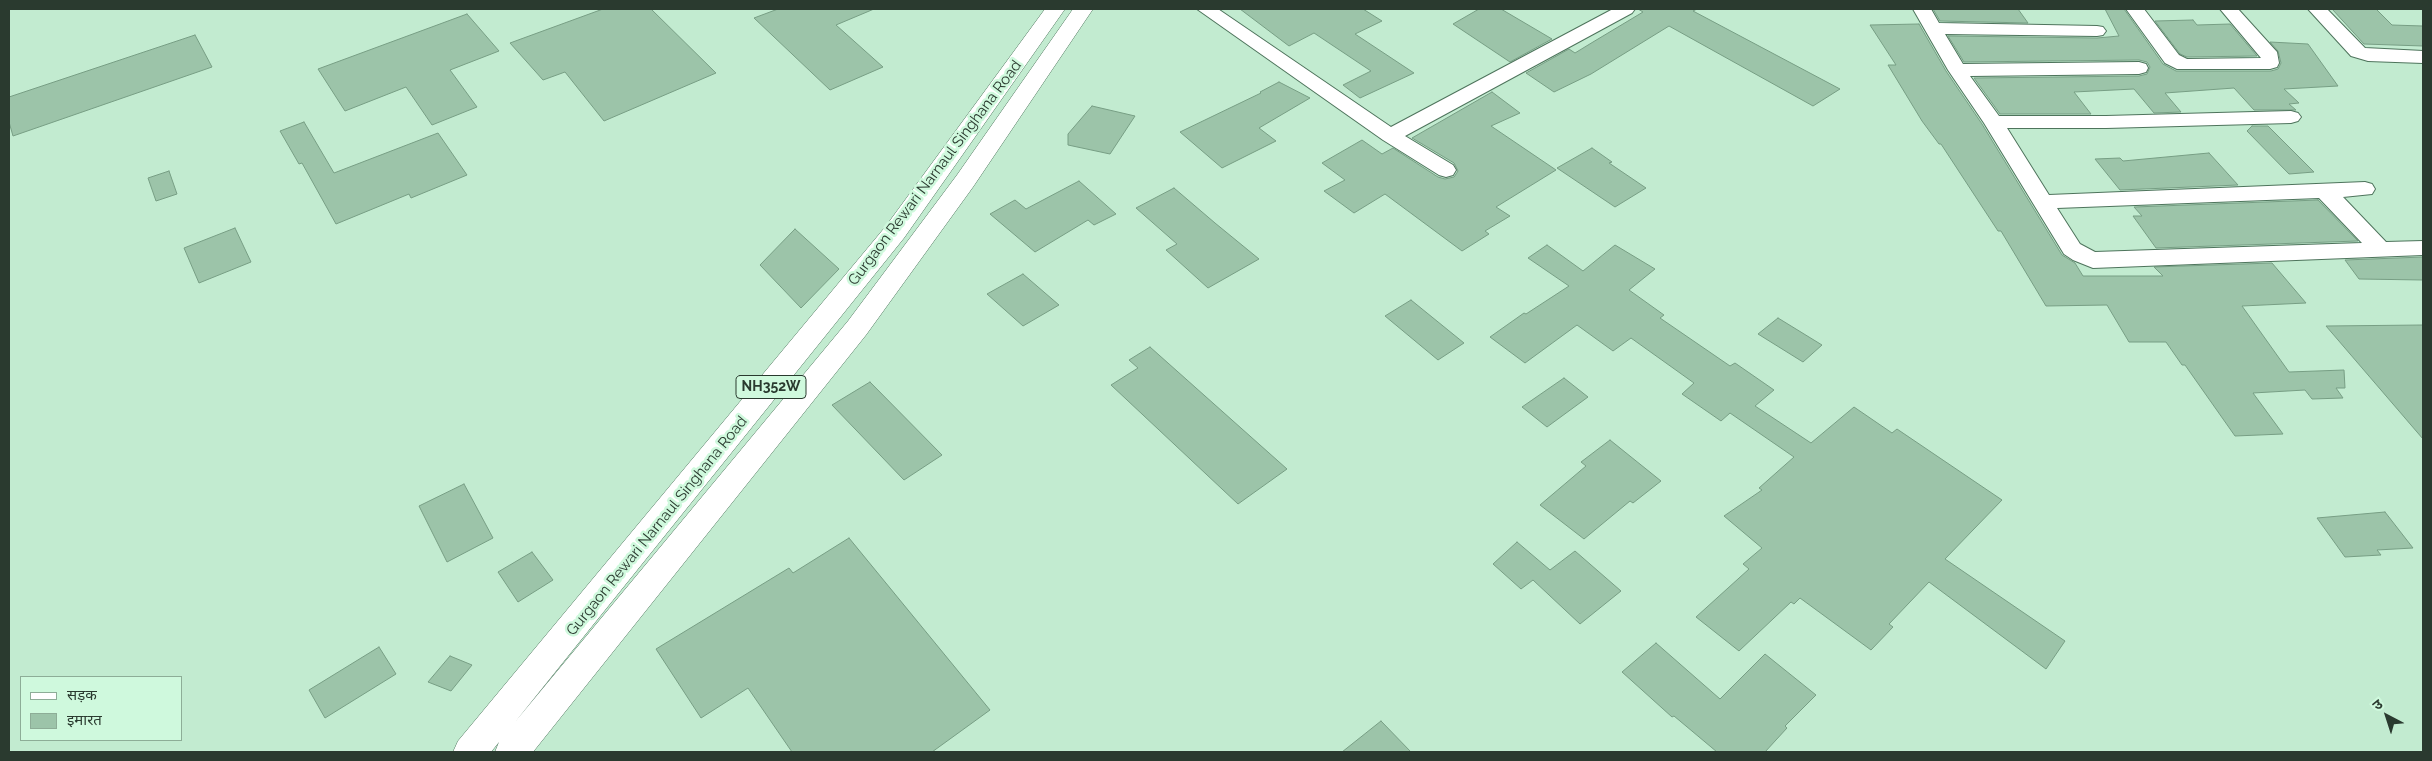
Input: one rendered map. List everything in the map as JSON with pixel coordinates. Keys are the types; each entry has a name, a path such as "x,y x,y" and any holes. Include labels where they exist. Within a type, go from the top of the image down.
{"highway":[{"name":"Gurgaon Rewari Narnaul Singhana Road","path":"470,752 895,232 1056,9"},
{"name":"NH352W","path":"512,752 857,328 964,182 1083,9"}],"street":[{"path":"1390,136 1626,9"},
{"path":"1922,9 1957,70 1993,122 2072,250 2093,260 2423,248"},
{"path":"2135,9 2172,59 2184,65 2270,63 2270,56 2229,9"},
{"path":"2317,9 2358,52 2368,55 2423,57"},
{"path":"1217,11 1390,136 1446,170"},
{"path":"1933,28 2097,31"},
{"path":"1957,70 2139,68"},
{"path":"1993,122 2106,122 2291,117"},
{"path":"2043,202 2365,189"},
{"path":"2325,191 2380,250"}],"building":[{"path":"603,9 651,9 716,73 604,121 565,72 543,80 510,43"},
{"path":"778,9 874,9 836,25 883,67 830,90 754,18"},
{"path":"1240,9 1363,9 1382,21 1355,34 1414,73 1360,98 1343,85 1371,71 1314,33 1289,46"},
{"path":"1479,9 1501,9 1552,39 1510,62 1453,24"},
{"path":"1638,9 1697,9 1693,11 1840,89 1813,106 1669,26 1591,74 1554,92 1526,73 1569,49 1575,53 1643,12"},
{"path":"1933,9 2018,9 2028,23 1940,21"},
{"path":"2105,9 2124,9 2163,64 2176,71 2271,71 2278,69 2281,63 2278,51 2270,42 2308,44 2338,86 2284,89 2299,103 2289,104 2296,110 2254,110 2234,88 2165,93 2181,112 2154,113 2134,89 2074,92 2091,114 2000,114 1974,78 2139,76 2147,74 2150,67 2147,62 2139,60 1964,62 1948,36 2097,38 2119,36"},
{"path":"2332,9 2376,9 2392,25 2423,26 2423,46 2364,44"},
{"path":"467,14 499,51 450,70 477,107 432,125 406,87 345,111 318,69"},
{"path":"2193,20 2197,25 2230,24 2257,56 2187,57 2180,54 2155,21"},
{"path":"1919,24 1946,71 1982,124 2062,255 2075,263 2083,276 2163,276 2154,267 2272,263 2306,303 2242,306 2289,372 2344,370 2345,388 2336,388 2343,398 2312,399 2305,390 2253,393 2283,434 2235,436 2185,365 2182,365 2166,342 2129,342 2107,305 2046,306 2001,231 1998,231 1941,144 1939,144 1922,121 1888,65 1896,65 1870,25"},
{"path":"195,35 212,67 13,136 9,122 9,97"},
{"path":"1279,82 1310,98 1259,128 1276,141 1222,168 1180,132 1261,93"},
{"path":"1492,92 1520,113 1491,126 1556,170 1496,207 1510,216 1485,231 1489,234 1462,251 1385,194 1354,213 1324,191 1345,180 1322,163 1362,140 1382,154 1393,148 1438,177 1445,179 1454,177 1458,171 1454,163 1412,138"},
{"path":"1092,106 1135,116 1110,154 1068,145 1068,134"},
{"path":"304,122 334,173 438,133 467,175 411,198 409,194 336,224 302,163 299,164 280,131"},
{"path":"2252,126 2268,126 2314,172 2289,174 2247,131"},
{"path":"1592,148 1612,162 1609,163 1646,188 1615,207 1557,168"},
{"path":"2209,153 2238,185 2120,190 2095,159 2120,158 2123,161"},
{"path":"169,171 177,194 156,201 148,178"},
{"path":"1079,181 1116,214 1094,225 1088,220 1035,252 990,214 1015,200 1026,209"},
{"path":"1174,188 1259,259 1208,288 1166,250 1177,244 1136,208"},
{"path":"2318,200 2358,241 2156,248 2133,216 2142,216 2134,207"},
{"path":"235,228 251,262 199,283 184,248"},
{"path":"795,229 839,269 801,308 760,265"},
{"path":"1547,245 1583,271 1615,245 1655,269 1629,290 1664,315 1660,318 1730,366 1735,363 1774,390 1755,406 1811,443 1854,407 1892,433 1897,429 2002,500 1945,559 2065,641 2046,669 1929,582 1889,624 1893,627 1871,650 1800,598 1794,604 1791,602 1739,651 1696,617 1749,569 1743,564 1762,548 1724,516 1762,490 1759,488 1794,457 1730,413 1721,421 1682,394 1694,383 1631,338 1613,351 1577,325 1525,363 1490,337 1524,313 1526,314 1569,286 1528,258"},
{"path":"2423,257 2423,280 2359,279 2345,260"},
{"path":"1023,274 1059,305 1023,326 987,294"},
{"path":"1411,300 1464,343 1438,360 1385,316"},
{"path":"1778,318 1822,345 1803,362 1758,334"},
{"path":"2423,325 2423,439 2326,326"},
{"path":"1150,347 1287,469 1238,504 1111,385 1138,368 1129,360"},
{"path":"1564,378 1588,397 1547,427 1522,407"},
{"path":"870,382 942,455 904,480 832,405"},
{"path":"1610,440 1661,481 1633,503 1630,501 1584,539 1540,505 1586,466 1581,462"},
{"path":"464,484 493,538 447,562 419,506"},
{"path":"2385,512 2413,548 2377,550 2381,555 2345,557 2317,518"},
{"path":"849,538 990,710 932,752 792,752 748,688 701,718 656,649 789,568 793,573"},
{"path":"1517,542 1550,570 1575,551 1621,591 1580,624 1533,580 1521,589 1493,564"},
{"path":"532,552 553,580 518,602 498,572"},
{"path":"1656,643 1720,699 1765,654 1816,695 1785,726 1787,728 1765,752 1717,752 1674,716 1672,717 1622,672"},
{"path":"379,647 396,674 325,718 309,690"},
{"path":"450,656 472,665 451,691 428,682"},
{"path":"1381,721 1411,752 1342,752"}]}
